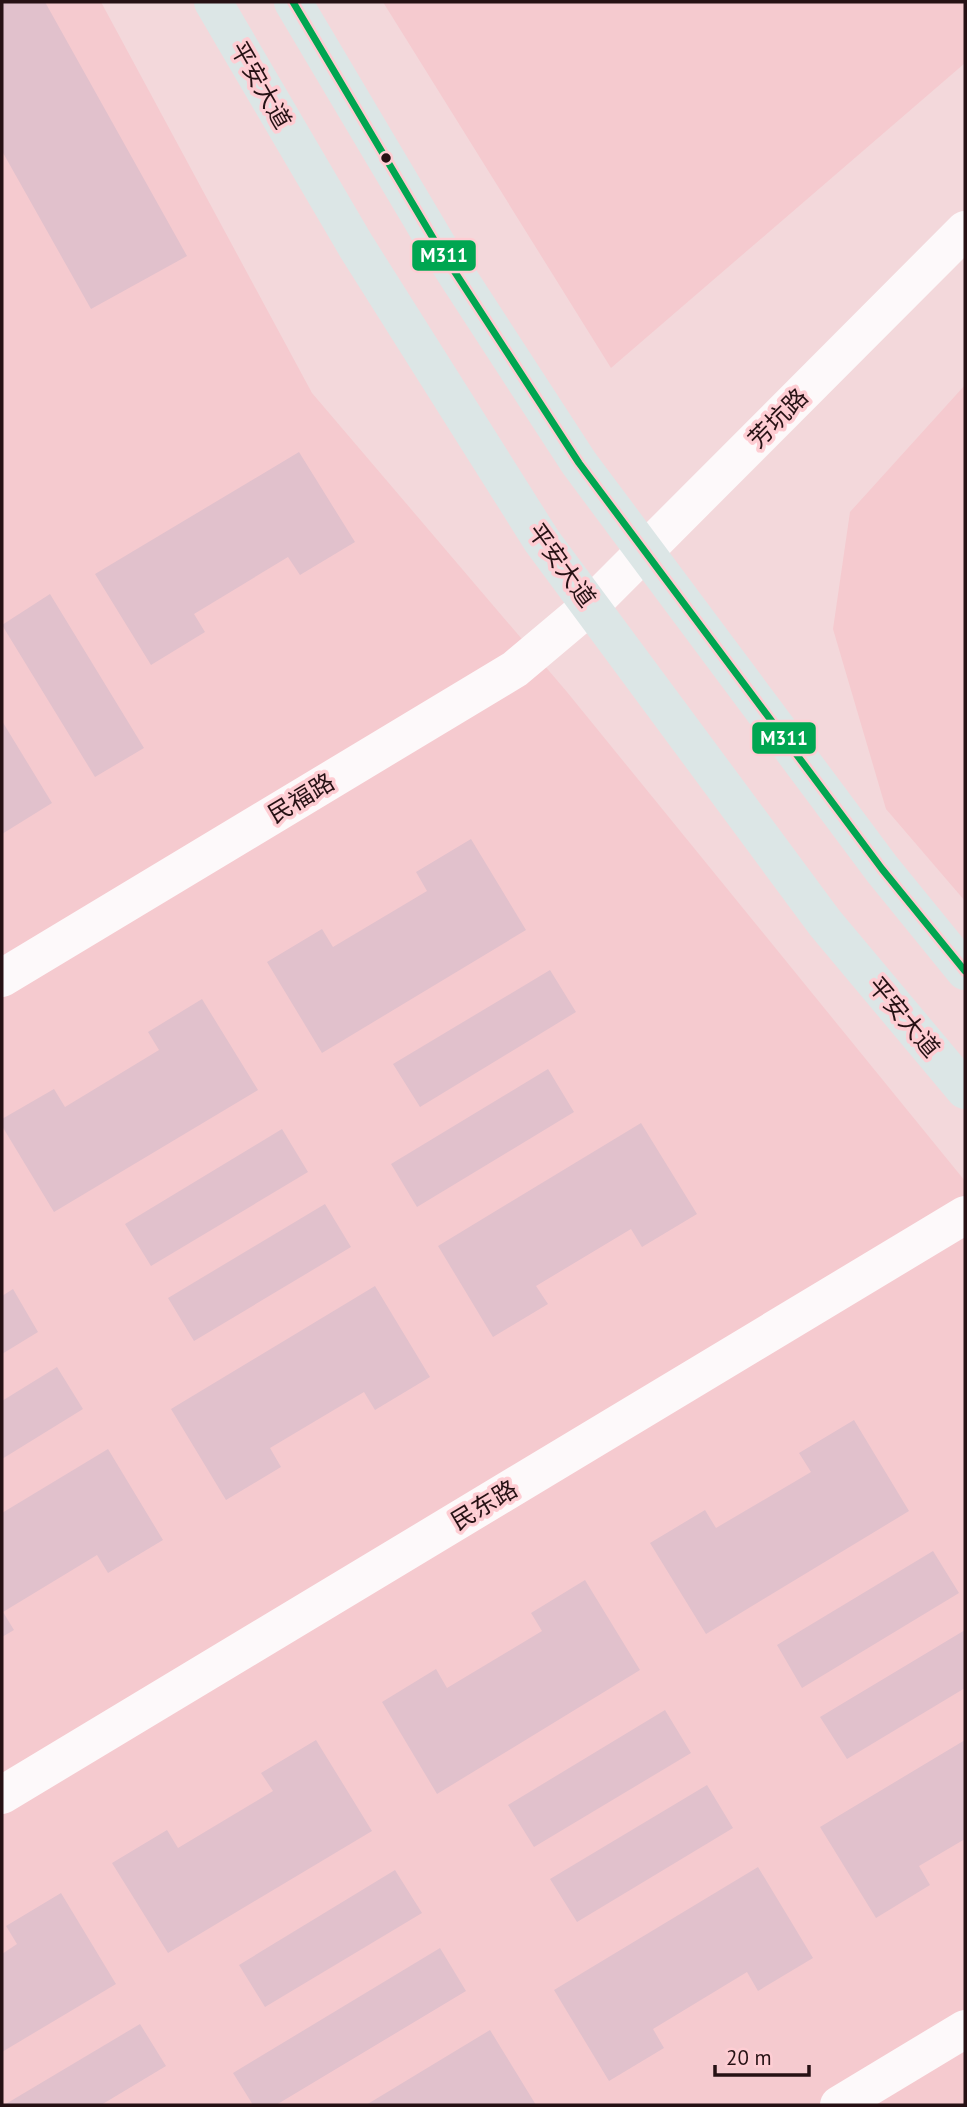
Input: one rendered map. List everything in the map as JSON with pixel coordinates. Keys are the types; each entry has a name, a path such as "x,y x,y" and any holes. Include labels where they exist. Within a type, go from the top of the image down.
{"main road":[{"name":"平安大道","path":"213,2 356,246 542,541 825,923 965,1090"},
{"path":"293,2 436,243 579,463 881,869 965,971"}],"street":[{"name":"芳坑路","path":"591,605 961,243"},
{"name":"民福路","path":"2,978 515,669 591,605"},
{"name":"民东路","path":"2,1795 965,1215"},
{"path":"839,2105 965,2029"}],"shaded area":[{"path":"2,2 101,2 312,393 567,692 965,1181 965,2105 2,2105"},
{"path":"383,2 965,2 965,63 611,368"},
{"path":"965,385 965,901 886,809 833,629 850,512"}],"building":[{"path":"2,2 45,2 187,256 91,309 2,151"},
{"path":"299,452 355,542 300,575 288,557 194,614 205,632 151,665 95,574"},
{"path":"50,594 144,748 95,777 2,625"},
{"path":"2,721 52,803 2,834"},
{"path":"471,839 526,930 322,1053 267,962 322,929 333,947 427,891 416,872"},
{"path":"550,970 576,1012 420,1107 393,1064"},
{"path":"202,999 258,1090 54,1212 2,1126 2,1119 54,1089 65,1107 159,1050 148,1032"},
{"path":"548,1069 574,1112 417,1207 391,1164"},
{"path":"641,1123 697,1214 642,1247 631,1229 536,1286 548,1304 493,1337 438,1246"},
{"path":"282,1129 308,1172 151,1266 125,1224"},
{"path":"325,1204 351,1247 194,1341 168,1298"},
{"path":"375,1286 430,1377 375,1410 364,1392 270,1448 281,1467 226,1500 171,1409"},
{"path":"13,1289 38,1332 2,1354 2,1296"},
{"path":"57,1367 83,1409 2,1459 2,1401"},
{"path":"854,1420 909,1511 706,1634 650,1543 705,1510 716,1528 811,1472 799,1453"},
{"path":"108,1449 163,1540 108,1573 97,1555 3,1612 14,1630 2,1637 2,1513"},
{"path":"933,1551 959,1593 802,1688 777,1645"},
{"path":"585,1580 640,1670 437,1794 382,1702 436,1669 447,1688 542,1631 531,1613"},
{"path":"965,1630 965,1688 847,1759 820,1717"},
{"path":"665,1710 691,1753 534,1847 508,1805"},
{"path":"316,1740 372,1831 168,1953 112,1863 167,1830 178,1848 273,1791 261,1773"},
{"path":"965,1740 965,1839 919,1866 930,1885 876,1918 820,1827"},
{"path":"707,1785 733,1828 577,1922 550,1879"},
{"path":"758,1867 813,1958 758,1991 747,1972 653,2029 664,2048 609,2081 554,1990"},
{"path":"395,1870 422,1913 265,2007 239,1965"},
{"path":"61,1893 116,1984 2,2052 2,1954 17,1944 6,1926"},
{"path":"440,1948 466,1991 276,2105 253,2105 233,2073"},
{"path":"140,2024 166,2066 101,2105 4,2105"},
{"path":"490,2030 536,2105 366,2105"}],"transit line":[{"name":"M311","path":"293,2 436,243 579,463 882,869 965,971"}]}
